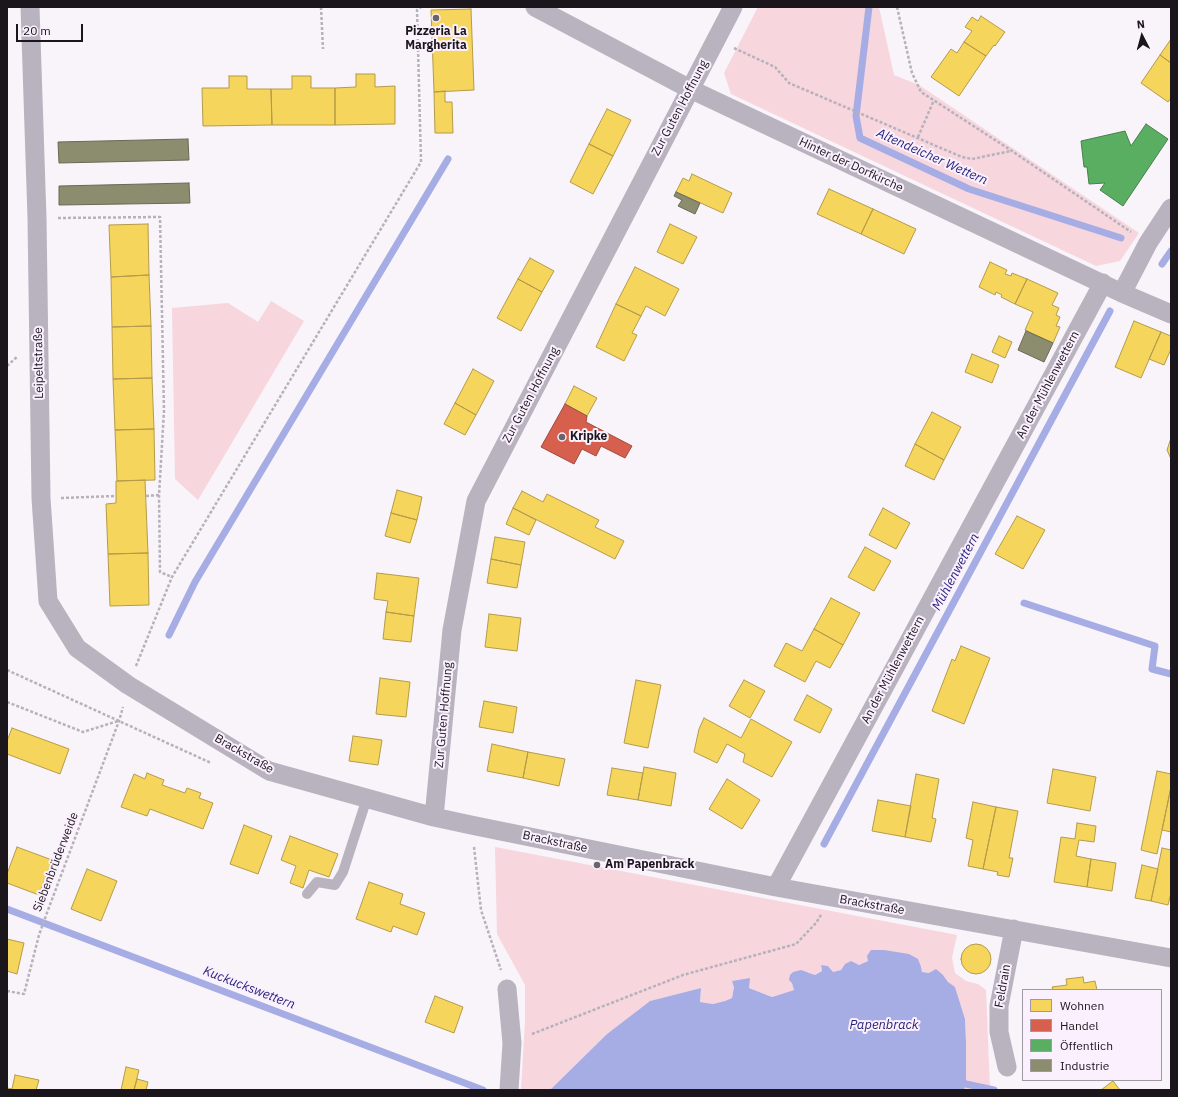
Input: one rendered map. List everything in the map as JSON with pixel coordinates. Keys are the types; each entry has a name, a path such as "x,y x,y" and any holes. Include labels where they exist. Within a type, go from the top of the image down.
{"street":[{"name":"Leipeltstraße","path":"30,7 37,218 41,498 48,601 77,648 128,685"},
{"name":"Hinter der Dorfkirche","path":"535,7 690,89 1122,293 1171,314"},
{"name":"Zur Guten Hoffnung","path":"434,817 452,630 476,501 733,7"},
{"path":"1122,293 1148,243 1171,208"},
{"name":"An der Mühlenwettern","path":"776,887 1103,283"},
{"name":"Brackstraße","path":"128,685 269,771 434,817 776,887 1171,958"},
{"name":"Feldrain","path":"1007,1067 999,1032 999,1006 1014,929"},
{"path":"507,989 512,1043 509,1090"}],"lane":[{"path":"307,894 317,882 335,885 343,872 367,798"}],"path":[{"path":"321,7 323,49"},
{"path":"128,685 172,578 421,162 416,10 421,7"},
{"path":"897,7 912,73 921,92 1012,151 1148,243"},
{"path":"716,40 775,67 789,83 962,157 972,159 1012,151"},
{"path":"918,138 934,100"},
{"path":"37,218 160,217 164,411 160,495 160,572 172,578"},
{"path":"146,496 160,495"},
{"path":"41,498 116,496"},
{"path":"7,670 119,721"},
{"path":"7,702 83,732 119,721"},
{"name":"Siebenbrüderweide","path":"7,991 24,994 39,935 119,721"},
{"path":"471,825 481,910 507,989"},
{"path":"512,1043 683,975 796,944 816,923 831,897"}],"shaded area":[{"path":"758,7 879,7 894,75 919,85 1139,233 1120,261 1096,266 731,94 724,73"},
{"path":"271,301 304,321 198,500 175,479 172,308 228,303 258,322"},
{"path":"495,847 957,935 952,958 955,973 966,981 978,984 986,990 990,1090 964,1090 966,1084 965,1019 955,987 948,982 943,975 922,972 921,967 868,961 859,965 845,964 841,970 833,972 828,966 821,965 822,971 815,975 808,972 792,983 794,990 772,997 749,988 749,978 734,987 732,998 713,1004 700,1002 701,988 650,1001 607,1034 550,1090 521,1090 525,1021 525,985 497,934"}],"water":[{"name":"Papenbrack","path":"871,950 884,950 909,954 918,959 922,972 929,973 936,969 955,987 965,1019 966,1084 964,1090 550,1090 607,1034 650,1001 701,988 700,1002 713,1004 732,998 734,987 732,981 750,978 749,988 772,997 794,990 792,983 789,980 790,975 793,972 801,970 815,975 822,971 821,965 828,966 833,972 841,970 845,964 851,961 859,965 868,961 867,956"}],"building: Wohnen":[{"path":"471,9 474,90 434,92 431,10"},
{"path":"981,16 1005,32 986,56 964,42 972,31 965,27 972,17 978,21"},
{"path":"1171,39 1171,63 1160,55"},
{"path":"964,42 986,56 959,96 931,77 951,49 957,53"},
{"path":"1160,55 1171,63 1171,98 1168,102 1141,83"},
{"path":"356,74 375,74 375,87 395,86 395,124 335,125 335,88 356,87"},
{"path":"229,76 247,76 247,89 271,89 272,125 203,126 202,88 229,88"},
{"path":"292,76 311,76 311,88 335,88 335,125 272,125 271,89 292,89"},
{"path":"445,91 445,102 452,102 453,133 435,133 434,92"},
{"path":"607,109 631,120 613,156 589,144"},
{"path":"589,144 613,156 593,194 570,182"},
{"path":"692,174 732,193 723,213 676,192 683,178 689,181"},
{"path":"829,189 873,209 861,234 817,214"},
{"path":"873,209 916,229 904,254 861,234"},
{"path":"148,224 149,275 111,277 109,225"},
{"path":"670,224 697,237 683,264 657,252"},
{"path":"530,258 554,271 542,292 518,279"},
{"path":"990,262 1007,270 1005,274 1011,276 1012,273 1027,279 1015,304 1001,297 1002,295 996,292 995,295 979,287"},
{"path":"635,267 679,289 665,316 646,306 641,316 616,304"},
{"path":"149,275 151,326 112,327 111,277"},
{"path":"518,279 542,292 521,331 497,318"},
{"path":"1027,279 1058,293 1052,305 1059,308 1056,315 1060,317 1056,326 1060,327 1053,343 1025,330 1033,312 1015,304"},
{"path":"616,304 641,316 632,333 637,335 624,361 596,347"},
{"path":"1134,321 1161,332 1141,378 1115,367"},
{"path":"151,326 152,378 113,379 112,327"},
{"path":"1161,332 1171,336 1171,349 1164,365 1149,359"},
{"path":"999,336 1012,342 1005,358 992,352"},
{"path":"972,354 999,365 992,383 965,372"},
{"path":"473,369 494,381 476,415 455,403"},
{"path":"152,378 154,429 115,430 113,379"},
{"path":"574,386 597,398 587,416 565,404"},
{"path":"455,403 476,415 465,435 444,424"},
{"path":"932,412 961,427 944,460 915,444"},
{"path":"154,429 155,480 117,481 115,430"},
{"path":"1171,441 1171,459 1167,450"},
{"path":"915,444 944,460 934,480 905,466"},
{"path":"145,480 148,553 108,554 106,504 116,503 116,481"},
{"path":"397,490 422,497 417,520 391,513"},
{"path":"522,491 543,502 547,494 599,520 595,527 624,541 615,559 513,508"},
{"path":"513,508 536,520 529,535 506,524"},
{"path":"883,508 910,523 896,549 869,535"},
{"path":"391,513 417,520 410,543 385,536"},
{"path":"1017,516 1045,530 1023,569 995,554"},
{"path":"495,537 525,542 521,565 491,559"},
{"path":"865,547 891,561 874,591 848,577"},
{"path":"148,553 149,605 110,606 108,554"},
{"path":"491,559 521,565 517,588 487,583"},
{"path":"377,573 419,578 414,616 386,612 388,601 374,599"},
{"path":"831,598 860,613 843,645 814,629"},
{"path":"386,612 414,616 411,642 383,639"},
{"path":"489,614 521,618 517,651 485,647"},
{"path":"814,629 843,645 830,668 816,661 805,682 774,666 786,643 802,651"},
{"path":"961,646 990,658 964,724 932,711 952,659 955,661"},
{"path":"380,678 410,682 406,717 376,714"},
{"path":"636,680 661,685 648,748 624,743"},
{"path":"744,680 765,691 750,718 729,706"},
{"path":"807,695 832,709 820,733 794,720"},
{"path":"484,701 517,707 513,733 479,727"},
{"path":"704,718 741,738 751,719 792,742 772,777 743,762 745,754 727,744 717,763 694,752 699,729"},
{"path":"12,728 69,749 60,774 7,754 7,741"},
{"path":"353,736 382,740 378,765 349,761"},
{"path":"492,744 528,752 523,778 487,771"},
{"path":"528,752 565,759 559,786 523,778"},
{"path":"644,767 676,773 671,806 638,800"},
{"path":"612,768 643,773 638,800 607,795"},
{"path":"1053,769 1096,777 1090,811 1047,803"},
{"path":"1157,771 1171,774 1171,787 1157,854 1141,850"},
{"path":"147,773 164,780 162,785 185,793 187,788 201,793 199,798 213,803 203,829 150,809 147,816 121,807 134,774 145,779"},
{"path":"916,774 939,779 932,818 936,819 931,842 905,837"},
{"path":"727,779 760,800 742,829 709,809"},
{"path":"1171,787 1171,832 1162,830"},
{"path":"878,800 911,806 905,837 872,831"},
{"path":"973,802 996,807 983,869 968,866 973,840 966,838"},
{"path":"996,807 1018,811 1009,858 1013,858 1009,877 997,875 998,872 983,869"},
{"path":"1077,823 1096,826 1094,842 1079,840 1076,856 1091,859 1087,887 1054,882 1061,837 1075,839"},
{"path":"244,825 272,836 258,874 230,864"},
{"path":"290,836 338,854 329,877 309,870 303,888 290,883 296,866 281,860"},
{"path":"17,847 52,860 39,895 7,883 7,874"},
{"path":"1162,848 1171,850 1171,893 1168,905 1151,901"},
{"path":"1091,859 1116,863 1112,891 1087,887"},
{"path":"1142,865 1158,869 1151,901 1135,898"},
{"path":"87,869 117,881 101,921 71,909"},
{"path":"369,882 403,894 400,904 425,913 417,935 393,926 391,932 356,919"},
{"path":"7,939 24,943 17,974 7,971"},
{"path":"976,944 987,948 991,959 987,970 976,974 965,970 961,959 965,948"},
{"path":"1083,977 1084,983 1095,981 1097,989 1053,989 1052,987 1067,985 1066,979"},
{"path":"435,996 463,1007 454,1033 425,1022"},
{"path":"126,1067 139,1070 134,1090 121,1090"},
{"path":"15,1075 39,1080 36,1090 7,1090 7,1088 12,1089"},
{"path":"137,1079 148,1082 146,1090 134,1090"},
{"path":"1113,1081 1120,1090 1101,1090"}],"building: Handel":[{"path":"565,404 587,416 586,422 632,446 625,458 601,446 596,456 582,449 574,464 541,447"}],"building: Öffentlich":[{"path":"1146,124 1168,139 1123,206 1100,190 1105,183 1089,184 1087,167 1084,167 1081,141 1125,131 1131,146"}],"building: Industrie":[{"path":"188,139 189,160 59,163 58,142"},
{"path":"189,183 190,203 59,205 59,186"},
{"path":"676,192 700,203 695,214 678,206 682,200 674,196"},
{"path":"1026,331 1053,343 1044,362 1018,350"}],"waterway":[{"name":"Altendeicher Wettern","path":"869,7 856,116 860,138 969,189 1121,238"},
{"path":"169,635 195,582 448,159"},
{"name":"Mühlenwettern","path":"1162,264 1171,251"},
{"name":"Mühlenwettern","path":"824,844 1110,311"},
{"path":"1024,603 1155,646 1152,669 1171,674"},
{"name":"Kuckuckswettern","path":"7,909 483,1090"},
{"name":"Kuckuckswettern","path":"966,1084 994,1090"}],"place":[{"name":"Pizzeria La Margherita","path":"436,18"},
{"name":"Kripke","path":"562,437"},
{"name":"Am Papenbrack","path":"597,865"}]}
